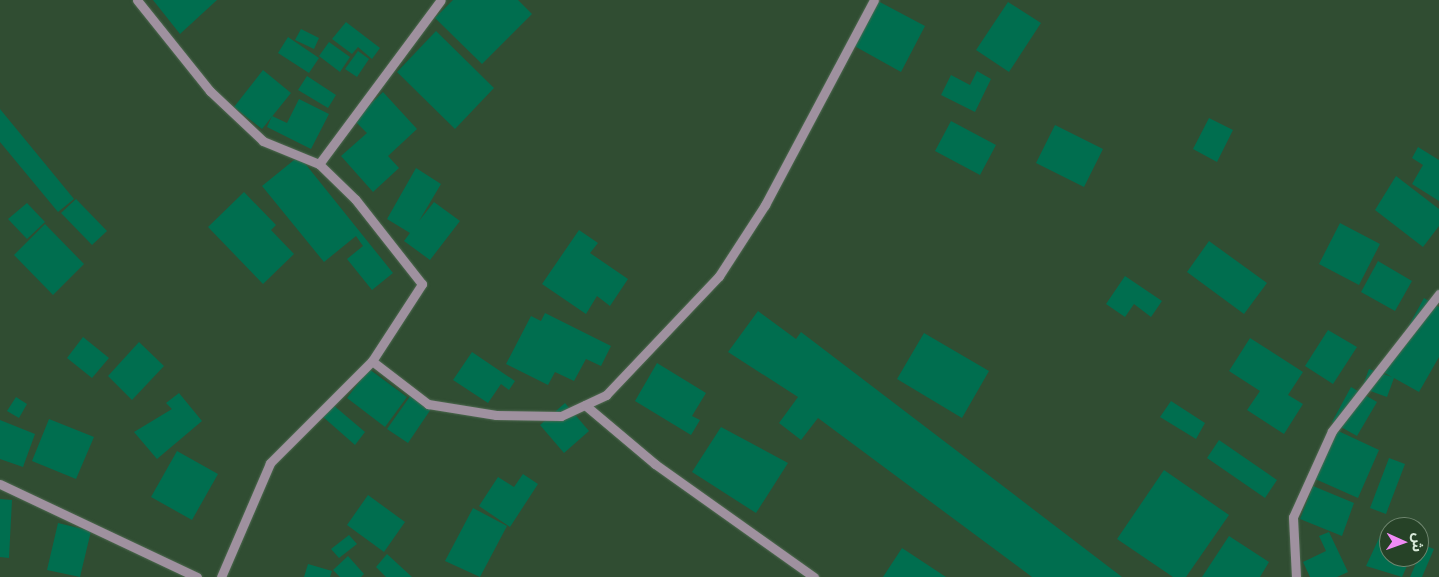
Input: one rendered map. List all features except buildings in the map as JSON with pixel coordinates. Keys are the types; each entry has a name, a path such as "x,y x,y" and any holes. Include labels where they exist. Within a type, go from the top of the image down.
{"street":[{"path":"137,0 210,91 263,140 319,164 355,200 422,284 372,361 270,463 221,577"},
{"path":"319,164 440,0"},
{"path":"372,361 428,404 496,415 561,416 606,395 719,276 765,205 874,0"},
{"path":"1296,577 1293,517 1332,431 1439,294"},
{"path":"585,405 655,464 814,577"},
{"path":"0,484 197,577"}]}
